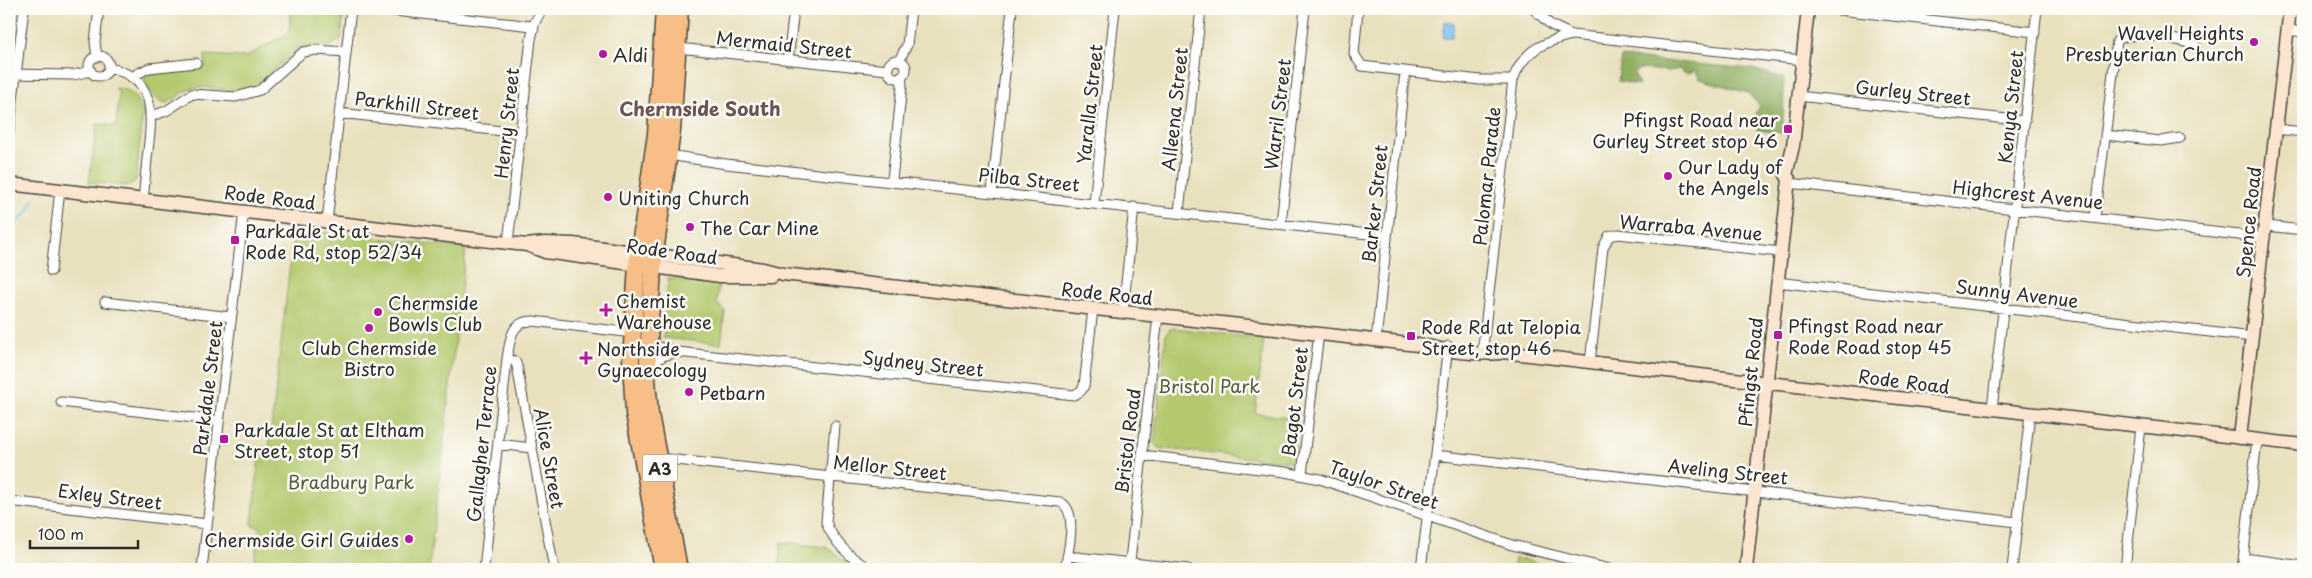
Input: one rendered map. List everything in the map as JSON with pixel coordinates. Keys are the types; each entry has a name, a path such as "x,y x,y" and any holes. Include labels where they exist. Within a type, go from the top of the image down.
{"highway":[{"name":"A3","path":"664,9 656,140 645,260 647,367 649,403 679,569"},
{"name":"A3","path":"663,569 633,405 631,379 633,333 645,260 669,155 680,9"}],"main road":[{"name":"Pfingst Road","path":"1746,569 1780,252 1789,181 1793,176 1795,151 1793,146 1808,9"},
{"name":"Spence Road","path":"2240,438 2290,9"},
{"name":"Rode Road","path":"9,184 508,243 527,246 545,252 763,269 783,274 1590,363 2303,445"}],"street":[{"path":"9,132 12,74 24,9"},
{"path":"97,57 95,42 99,9"},
{"path":"328,222 351,9"},
{"path":"376,9 533,26"},
{"name":"Henry Street","path":"508,243 533,26 542,9"},
{"path":"899,60 905,66 905,72 901,76 893,77 888,70 891,62 899,60 907,45 911,9"},
{"path":"992,192 1012,9"},
{"name":"Yaralla Street","path":"1094,203 1115,9"},
{"name":"Alleena Street","path":"1179,212 1202,9"},
{"name":"Warril Street","path":"1280,223 1305,9"},
{"path":"1358,9 1354,49 1356,61 1365,67 1480,80 1513,80"},
{"path":"1534,9 1551,25 1572,35 1802,60"},
{"path":"1830,9 2035,32"},
{"name":"Kenya Street","path":"1992,409 2037,9"},
{"path":"788,60 792,18"},
{"path":"2288,30 2303,32"},
{"path":"2094,218 2117,35 2132,34 2183,41 2196,46"},
{"name":"Palomar Parade","path":"1483,351 1513,80 1522,60 1534,49 1548,41 1572,35"},
{"name":"Mermaid Street","path":"678,48 888,70"},
{"path":"152,116 166,111 192,94 236,97 260,90 304,52 316,50 346,52"},
{"path":"97,57 106,59 109,68"},
{"path":"97,57 90,63 91,71 96,75 102,75 109,68"},
{"path":"131,77 149,68 196,63"},
{"path":"109,68 124,72 131,77 147,96 152,116 143,200"},
{"path":"12,74 73,75 91,71"},
{"name":"Barker Street","path":"1376,340 1405,72"},
{"path":"892,180 902,86 901,76"},
{"name":"Gurley Street","path":"1798,96 2025,121"},
{"name":"Parkhill Street","path":"340,113 521,134"},
{"path":"2276,129 2303,132"},
{"path":"2104,135 2160,141 2180,138"},
{"name":"Pilba Street","path":"669,155 726,164 892,180 1387,236"},
{"name":"Highcrest Avenue","path":"1789,181 2094,218 2265,232 2303,230"},
{"path":"51,271 60,190"},
{"path":"1123,312 1134,207"},
{"name":"Parkdale Street","path":"202,569 244,212"},
{"name":"Warraba Avenue","path":"1590,363 1603,248 1609,236 1618,234 1780,252"},
{"name":"Sunny Avenue","path":"1777,282 2253,337"},
{"path":"105,302 231,317"},
{"name":"Sydney Street","path":"648,344 677,352 1074,395 1081,392 1084,386 1093,309"},
{"name":"Bristol Road","path":"1129,566 1158,316"},
{"name":"Gallagher Terrace","path":"484,569 507,359 512,333 517,325 533,321 633,333"},
{"name":"Bagot Street","path":"1302,474 1319,333"},
{"path":"1421,569 1448,348"},
{"name":"Sydney Street","path":"647,367 663,356 677,352"},
{"name":"Alice Street","path":"507,359 515,361 518,366 554,569"},
{"path":"61,402 219,421"},
{"path":"2012,569 2030,414"},
{"path":"834,426 825,518 827,527 856,560 872,569"},
{"path":"2125,569 2141,427"},
{"path":"2242,569 2257,440"},
{"path":"498,444 532,448"},
{"name":"Taylor Street","path":"1142,455 1302,474 1531,550 1610,569"},
{"name":"Aveling Street","path":"1435,455 2017,522"},
{"name":"Mellor Street","path":"658,458 1060,502 1068,506 1071,516 1065,569"},
{"name":"Exley Street","path":"9,501 207,524"},
{"path":"1067,556 1129,566 1188,569"},
{"path":"2244,558 2303,566"}],"green space":[{"path":"291,9 337,9 343,18 341,39 331,46 299,48 255,86 247,89 193,88 166,103 155,97 146,86 144,78 149,73 205,67 205,55 246,57 289,32"},
{"path":"1621,57 1753,69 1784,78 1783,133 1757,130 1755,114 1760,106 1748,93 1700,79 1695,70 1687,73 1679,69 1670,71 1639,69 1634,73 1639,85 1618,81"},
{"path":"115,88 125,90 133,95 143,113 136,180 129,186 89,182 97,124 116,126 119,94"},
{"name":"Bradbury Park","path":"294,229 466,248 429,569 253,569 260,527 252,525 260,447 269,448"},
{"path":"668,278 719,281 717,304 725,311 721,344 663,338"},
{"name":"Bristol Park","path":"1175,328 1264,339 1255,413 1299,419 1294,458 1290,462 1158,448 1154,443 1166,335 1170,329"},
{"path":"781,542 826,547 853,566 849,569 779,569"},
{"path":"1515,558 1563,569 1513,569"}],"water":[{"path":"1445,21 1454,24 1452,37 1443,37"}],"waterway":[{"path":"9,228 27,213 34,198"}],"place":[{"name":"Wavell Heights Presbyterian Church","path":"2254,42"},
{"name":"Aldi","path":"603,54"},
{"name":"Pfingst Road near Gurley Street stop 46","path":"1788,129"},
{"name":"Our Lady of the Angels","path":"1668,176"},
{"name":"Uniting Church","path":"608,197"},
{"name":"The Car Mine","path":"690,227"},
{"name":"Parkdale St at Rode Rd, stop 52/34","path":"235,240"},
{"name":"Chemist Warehouse","path":"606,310"},
{"name":"Chermside Bowls Club","path":"378,312"},
{"name":"Club Chermside Bistro","path":"369,328"},
{"name":"Pfingst Road near Rode Road stop 45","path":"1778,335"},
{"name":"Rode Rd at Telopia Street, stop 46","path":"1411,336"},
{"name":"Northside Gynaecology","path":"586,358"},
{"name":"Petbarn","path":"689,392"},
{"name":"Parkdale St at Eltham Street, stop 51","path":"224,439"},
{"name":"Chermside Girl Guides","path":"409,539"}],"district":[{"name":"Chermside South","path":"700,108"}]}
